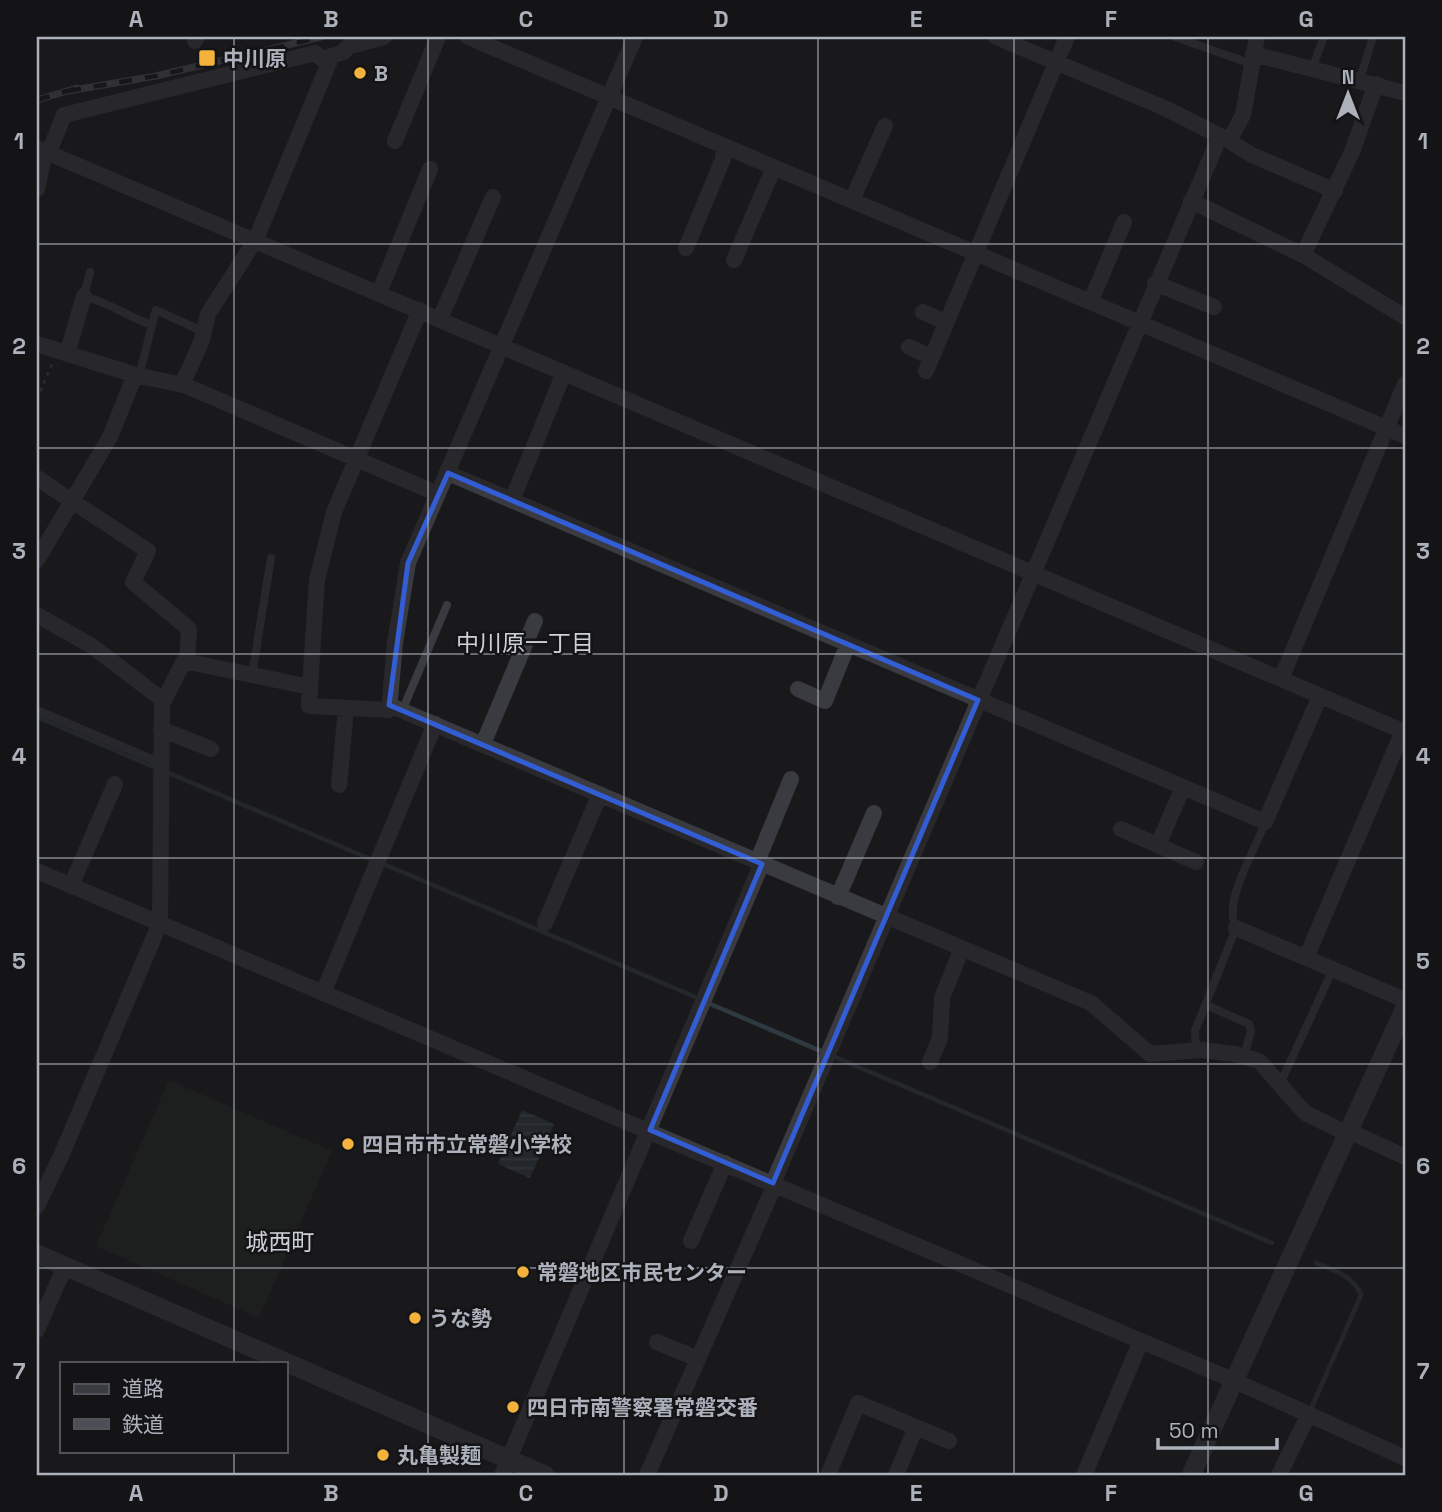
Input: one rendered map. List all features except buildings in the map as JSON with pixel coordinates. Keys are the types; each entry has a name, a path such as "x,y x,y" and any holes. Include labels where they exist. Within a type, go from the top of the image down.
{"street":[{"path":"37,189 44,150 64,115 315,53 322,60 331,58 344,52 347,47 384,37"},
{"path":"395,141 438,37"},
{"path":"468,37 1139,320 1405,436"},
{"path":"396,708 395,643 408,563 635,37"},
{"path":"996,37 1057,62 1224,138 1252,155 1335,191"},
{"path":"909,347 928,364 1067,37"},
{"path":"648,1475 1155,283 1191,201 1224,138 1243,115 1257,37"},
{"path":"182,385 204,332 208,314 256,239 331,58"},
{"path":"1253,59 1312,68 1405,93"},
{"path":"1303,255 1352,152 1376,84"},
{"path":"852,200 885,126"},
{"path":"685,248 723,159 724,146"},
{"path":"44,150 244,238 256,239 1404,732 1306,958"},
{"path":"734,260 774,167"},
{"path":"379,293 430,169"},
{"path":"440,319 493,197"},
{"path":"1191,201 1303,255 1405,317"},
{"path":"1091,301 1124,222"},
{"path":"1155,283 1213,307"},
{"path":"62,353 84,296"},
{"path":"420,310 343,486 322,551 312,631 309,706 389,710 396,708 435,724 1091,1003 1150,1054 1196,1053 1201,1050 1244,1056 1268,1068 1305,1113 1405,1157"},
{"path":"923,312 946,322"},
{"path":"37,344 135,375 182,385 438,494"},
{"path":"512,500 564,373"},
{"path":"37,560 110,437 135,375"},
{"path":"1281,678 1405,384"},
{"path":"448,472 1265,822 1320,696"},
{"path":"37,478 69,502 148,551 133,582 189,629 187,662"},
{"path":"37,615 92,646 164,701"},
{"path":"483,744 535,621"},
{"path":"798,689 825,701 848,644"},
{"path":"37,1206 160,923 164,701 184,661 310,687"},
{"path":"339,785 346,708"},
{"path":"323,992 435,724"},
{"path":"162,729 211,749"},
{"path":"505,1468 704,1001 791,779"},
{"path":"71,886 115,784"},
{"path":"1158,845 1183,787"},
{"path":"545,923 600,794"},
{"path":"838,897 874,813"},
{"path":"1121,829 1196,862"},
{"path":"37,871 650,1130 1234,1381 1405,1458"},
{"path":"1236,928 1405,1000"},
{"path":"930,1062 940,1038 942,998 962,948"},
{"path":"1191,1475 1405,1008"},
{"path":"691,1241 725,1163"},
{"path":"37,1254 274,1362"},
{"path":"37,1330 65,1266"},
{"path":"1084,1475 1141,1341"},
{"path":"657,1342 698,1359"},
{"path":"287,1368 505,1468 545,1475"},
{"path":"828,1475 858,1403 949,1441"},
{"path":"1279,1475 1309,1415"},
{"path":"896,1475 916,1427"}],"lane":[{"path":"1175,37 1253,59"},
{"path":"1312,68 1324,37"},
{"path":"1360,79 1373,37"},
{"path":"90,272 84,296 111,303 125,315 152,325"},
{"path":"135,375 141,368 156,310 204,332"},
{"path":"252,675 271,558"},
{"path":"396,708 447,605"},
{"path":"37,710 161,763"},
{"path":"1196,1053 1195,1031 1236,928 1232,913 1233,898 1265,822"},
{"path":"1280,1084 1333,969"},
{"path":"1206,1005 1249,1024 1251,1031 1244,1056"}],"path":[{"path":"37,399 62,353"}],"highlighted area":[{"path":"448,473 978,700 773,1183 650,1130 762,864 389,705 408,563"}],"shaded area":[{"path":"169,1080 332,1151 259,1318 96,1246"},
{"path":"522,1110 554,1124 530,1178 498,1164"}],"waterway":[{"path":"37,717 154,767"},
{"path":"169,773 370,859"},
{"path":"386,865 700,999"},
{"path":"708,1003 1272,1243"},
{"path":"1312,1407 1361,1295 1348,1278 1316,1263"}],"railway":[{"path":"68,91 156,76 321,37"},
{"path":"37,100 77,88"}],"place":[{"name":"中川原","path":"207,58"},
{"name":"B","path":"360,73"},
{"name":"四日市市立常磐小学校","path":"348,1144"},
{"name":"常磐地区市民センター","path":"523,1272"},
{"name":"うな勢","path":"415,1318"},
{"name":"四日市南警察署常磐交番","path":"513,1407"},
{"name":"丸亀製麺","path":"383,1455"}],"district":[{"name":"中川原一丁目","path":"525,643"},
{"name":"城西町","path":"280,1242"}]}
